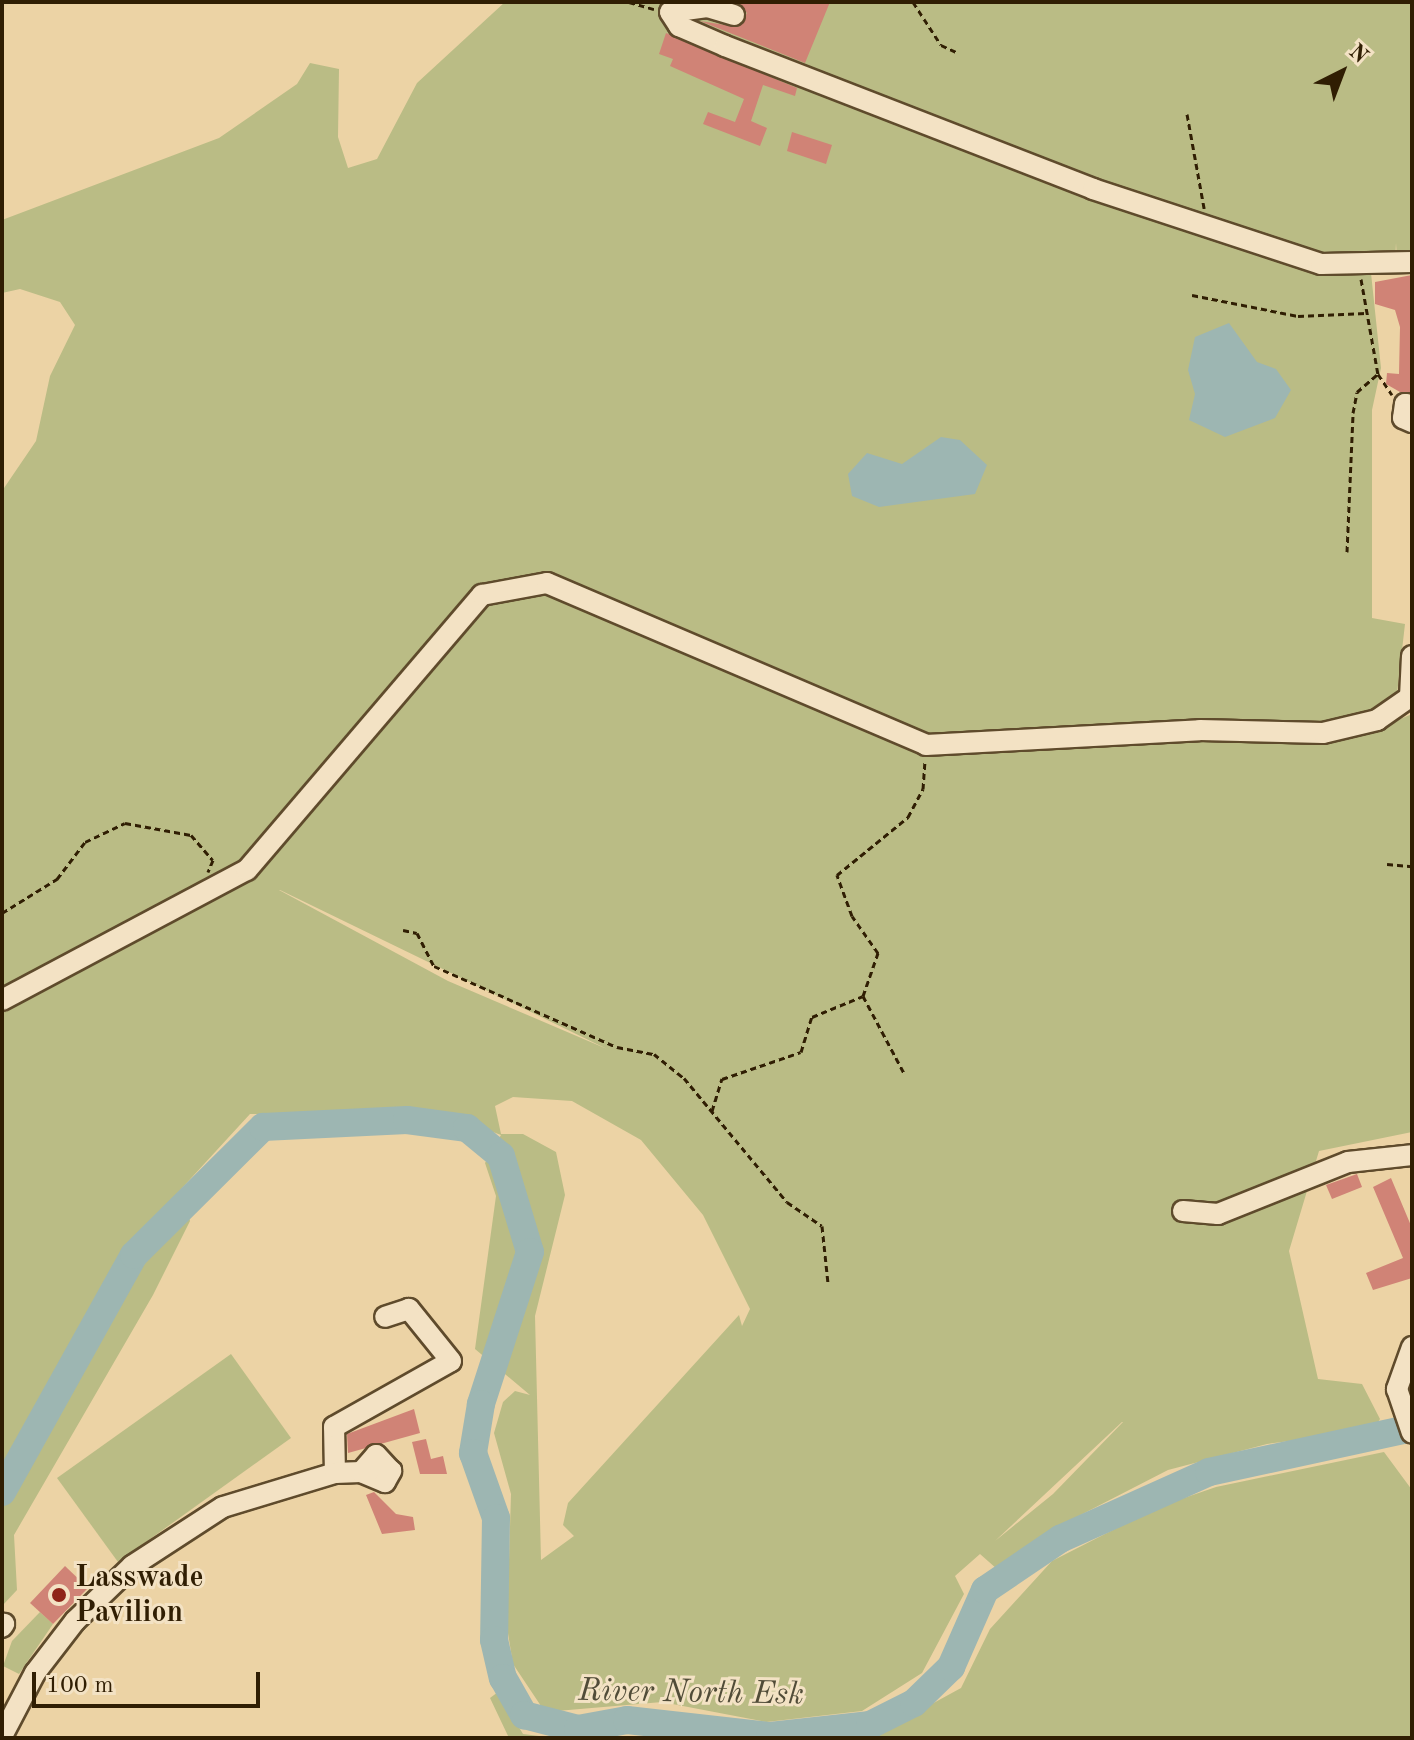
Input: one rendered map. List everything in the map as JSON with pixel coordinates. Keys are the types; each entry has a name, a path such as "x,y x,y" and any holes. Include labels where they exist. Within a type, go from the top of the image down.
{"lane":[{"path":"734,15 707,7 670,12 679,26 725,46 1208,228 1321,264 1358,268 1412,262"},
{"path":"1409,400 1405,404 1403,418 1412,422"},
{"path":"2,1000 247,870 482,595 547,583 926,745 1200,730 1323,733 1377,720 1411,696 1412,656"},
{"path":"1183,1211 1218,1214 1348,1162 1412,1155"},
{"path":"335,1473 334,1427 451,1361 409,1309 385,1317"},
{"path":"1412,1347 1397,1378 1404,1413 1412,1433"},
{"path":"4,1726 75,1621 132,1566 223,1507 335,1473 361,1472"}],"path":[{"path":"629,2 670,12"},
{"path":"913,2 941,45 956,52"},
{"path":"1187,114 1208,228"},
{"path":"1358,268 1378,374 1385,393 1409,400"},
{"path":"1192,295 1298,316 1366,313"},
{"path":"1347,552 1353,534 1353,413 1357,392 1378,374"},
{"path":"904,1073 863,996 878,953 852,916 837,875 908,817 923,789 926,745"},
{"path":"2,913 57,879 85,842 125,823 191,835 207,848 213,860 187,903"},
{"path":"1387,864 1412,866"},
{"path":"403,930 417,933 434,966 617,1047 654,1054 712,1111 787,1202 822,1226 828,1283"},
{"path":"712,1111 722,1079 801,1052 812,1017 863,996"}],"green space":[{"path":"505,2 1412,2 1412,260 1397,259 1396,243 1395,262 1371,273 1381,368 1372,410 1372,618 1405,624 1397,694 1368,712 1365,734 1412,714 1412,1132 1319,1151 1289,1251 1318,1379 1362,1384 1380,1419 1373,1430 1267,1444 1168,1470 1061,1525 997,1569 980,1554 955,1576 964,1594 922,1673 862,1711 766,1722 662,1702 545,1712 513,1664 507,1627 511,1494 494,1433 503,1402 515,1391 530,1395 475,1349 496,1196 485,1163 501,1135 456,1118 250,1114 126,1249 2,1475 2,491 36,441 50,376 75,325 60,302 20,289 2,293 2,220 219,138 297,84 310,63 339,69 338,137 348,168 377,159 417,83","holes":["280,890 607,1049 448,981","513,1097 572,1101 641,1140 703,1215 750,1309 742,1326 739,1315 568,1503 563,1525 574,1536 541,1560 535,1316 565,1195 556,1152 523,1134 501,1134 495,1106","1122,1422 1053,1494 995,1541"]},
{"path":"187,1210 190,1221 153,1295 14,1535 17,1590 2,1606 2,1508 142,1267"},
{"path":"231,1354 291,1438 118,1562 57,1478"},
{"path":"1384,1452 1412,1490 1412,1738 848,1738 875,1735 961,1688 990,1629 1052,1561 1158,1507 1216,1487"},
{"path":"40,1612 53,1624 19,1674 3,1666 12,1641"},
{"path":"498,1692 523,1734 555,1738 509,1738 490,1698"}],"water":[{"path":"1229,323 1257,362 1276,369 1291,390 1275,418 1225,437 1189,420 1195,394 1188,370 1195,337"},
{"path":"941,437 960,440 987,465 975,494 879,507 852,496 848,474 867,453 902,464"}],"building":[{"path":"736,2 830,2 805,63 700,21 738,27 747,13"},
{"path":"666,33 797,88 795,96 763,85 751,121 767,128 760,146 703,124 708,112 735,122 744,99 670,66 673,59 659,54"},
{"path":"792,132 832,145 826,164 787,151"},
{"path":"1412,275 1412,392 1400,392 1386,384 1387,373 1399,374 1400,327 1395,310 1375,304 1375,282"},
{"path":"1357,1174 1362,1187 1332,1199 1326,1185"},
{"path":"1391,1178 1412,1228 1412,1278 1373,1290 1366,1273 1403,1258 1373,1187"},
{"path":"414,1409 420,1433 348,1453 347,1434"},
{"path":"426,1439 431,1459 443,1456 447,1474 420,1474 412,1442"},
{"path":"374,1492 396,1514 413,1517 415,1530 382,1534 366,1495"},
{"name":"Lasswade Pavilion","path":"65,1566 88,1588 53,1624 30,1603"}],"waterway":[{"name":"River North Esk","path":"2,1492 134,1255 263,1127 407,1120 467,1128 501,1156 530,1252 481,1404 473,1453 496,1518 494,1640 503,1678 524,1715 578,1729 627,1720 770,1736 870,1725 914,1703 951,1667 985,1590 1060,1539 1209,1472 1412,1428"}],"place":[{"name":"Lasswade Pavilion","path":"59,1595"}]}
